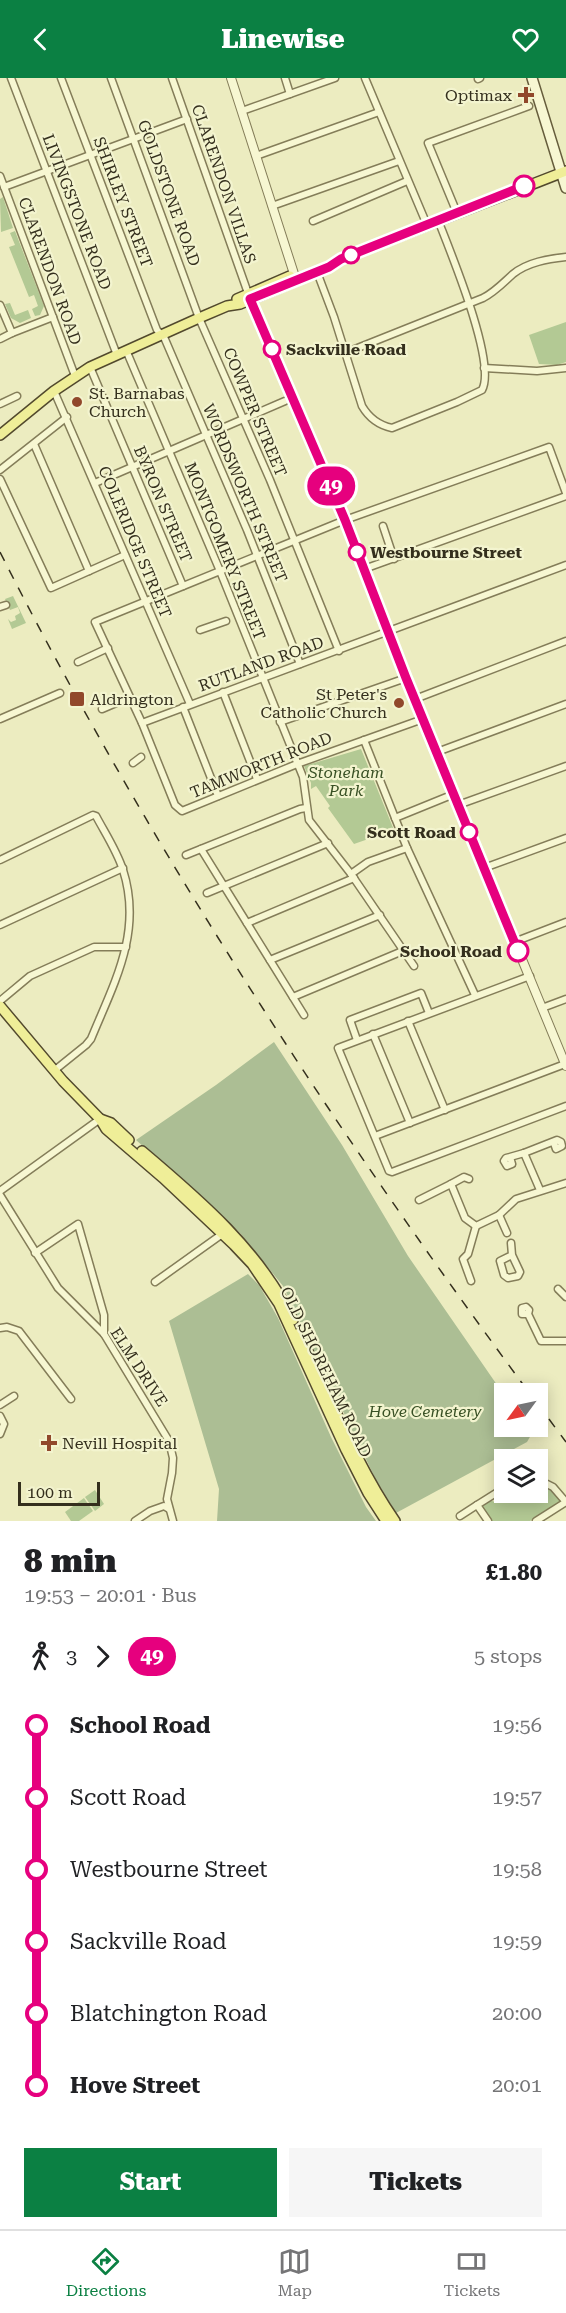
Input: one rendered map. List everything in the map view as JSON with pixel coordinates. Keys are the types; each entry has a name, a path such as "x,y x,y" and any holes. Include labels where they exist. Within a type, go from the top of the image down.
{"main road":[{"path":"531,78 564,172 566,188"},
{"path":"295,277 317,272 341,259 564,172"},
{"path":"0,435 54,391 90,367 326,262 341,259"},
{"name":"OLD SHOREHAM ROAD","path":"0,1006 100,1119 106,1129 225,1232 265,1270 285,1303 358,1459 395,1521"},
{"name":"OLD SHOREHAM ROAD","path":"225,1232 252,1264 279,1304 346,1450 368,1493 386,1521"}],"street":[{"name":"LIVINGSTONE ROAD","path":"11,78 122,353"},
{"name":"SHIRLEY STREET","path":"61,78 157,330 161,334"},
{"name":"GOLDSTONE ROAD","path":"111,78 199,318"},
{"name":"CLARENDON VILLAS","path":"172,78 249,296"},
{"path":"231,78 295,277"},
{"path":"285,78 290,94"},
{"path":"242,111 335,78"},
{"path":"365,78 427,225"},
{"path":"457,213 428,143 529,106"},
{"path":"256,156 379,112"},
{"path":"4,187 187,119"},
{"path":"272,206 399,161"},
{"name":"CLARENDON ROAD","path":"0,176 75,376"},
{"path":"313,221 407,181"},
{"path":"317,272 362,406 377,422 392,428 478,393 484,386 484,368 470,303 438,220"},
{"path":"345,353 491,294 515,273 529,266 544,260 566,257"},
{"path":"249,296 345,520 406,678 566,1065 375,1136"},
{"path":"0,305 12,333"},
{"path":"0,339 53,317"},
{"name":"COWPER STREET","path":"199,318 295,540 339,651"},
{"name":"WORDSWORTH STREET","path":"161,334 257,556 300,664"},
{"name":"MONTGOMERY STREET","path":"122,353 169,451 220,571 232,619 262,678 306,787 306,808"},
{"name":"BYRON STREET","path":"90,367 183,586"},
{"path":"484,368 537,371 566,368"},
{"name":"COLERIDGE STREET","path":"54,391 190,704"},
{"path":"0,404 17,396"},
{"path":"95,483 285,401"},
{"path":"0,470 66,417"},
{"path":"34,444 89,571"},
{"path":"133,763 148,754 142,723 95,622 345,520 549,447 566,494 364,569"},
{"path":"0,479 51,588 125,555"},
{"path":"383,526 394,559"},
{"name":"RUTLAND ROAD","path":"142,723 566,565"},
{"path":"200,630 232,619"},
{"path":"415,699 566,640"},
{"path":"78,662 108,648"},
{"path":"280,722 406,678"},
{"path":"223,692 257,779"},
{"path":"0,719 60,693"},
{"path":"102,709 130,697"},
{"path":"437,752 566,704"},
{"path":"183,707 218,796"},
{"name":"TAMWORTH ROAD","path":"148,754 178,809 182,811 257,779 423,719"},
{"path":"364,740 406,848 475,995"},
{"path":"458,806 566,766"},
{"path":"395,818 454,794"},
{"path":"186,855 300,808 306,808 309,820 352,876 414,966"},
{"path":"0,860 93,815 96,816 123,868 131,903 131,918 124,959 91,1039 55,1070"},
{"path":"484,868 566,838"},
{"path":"207,893 328,843"},
{"path":"247,923 352,876 368,862 406,848"},
{"path":"201,849 304,1015"},
{"path":"0,925 123,868"},
{"path":"270,960 380,915"},
{"path":"514,942 566,922"},
{"path":"0,1001 30,976 94,947 126,947"},
{"path":"293,997 405,950"},
{"path":"530,976 338,1048 389,1171 392,1172 566,1106"},
{"path":"357,1040 350,1020 421,993 429,1013"},
{"path":"542,1008 566,999"},
{"path":"408,1021 445,1110"},
{"path":"373,1034 410,1123"},
{"path":"0,1193 100,1119"},
{"path":"510,1157 554,1143"},
{"path":"524,1153 540,1190"},
{"path":"419,1200 464,1177 469,1179"},
{"path":"471,1281 463,1259 468,1254 476,1226 499,1215 510,1202 566,1183"},
{"path":"451,1184 465,1218 476,1226"},
{"name":"ELM DRIVE","path":"0,1193 58,1288 90,1323 104,1334 169,1441 173,1458 167,1499 169,1509"},
{"path":"499,1215 507,1233"},
{"path":"35,1253 78,1224 104,1315 104,1334"},
{"path":"155,1282 225,1232"},
{"path":"511,1243 512,1254"},
{"path":"558,1289 566,1297"},
{"path":"528,1314 541,1341 566,1341"},
{"path":"90,1323 104,1315"},
{"path":"0,1328 7,1327 18,1331 71,1399"},
{"path":"57,1396 65,1390"},
{"path":"0,1405 14,1396"},
{"path":"0,1416 4,1424 0,1434"},
{"path":"536,1521 566,1502 548,1484"},
{"path":"460,1516 494,1494"},
{"path":"477,1505 488,1521"},
{"path":"138,1520 164,1506 169,1509 173,1521"}],"green space":[{"path":"3,197 13,228 1,232 0,199"},
{"path":"15,231 44,306 40,315 35,316 32,309 38,306 34,295 29,297 9,247 15,245 10,233"},
{"path":"10,303 15,315 28,310 31,318 20,323 11,318 5,304"},
{"path":"566,322 566,362 557,365 539,364 529,335"},
{"path":"13,596 26,623 12,629 8,619 11,622 16,620 15,616 20,613 18,607 10,610 5,599"},
{"name":"Stoneham Park","path":"361,749 394,830 354,844 328,808 330,806 316,786 311,789 304,766"},
{"name":"Hove Cemetery","path":"274,1042 342,1145 408,1256 496,1383 494,1437 530,1437 527,1442 514,1449 494,1449 494,1460 396,1513 375,1478 283,1286 240,1233 136,1140"},
{"name":"Hove Cemetery","path":"248,1274 259,1285 278,1318 331,1437 366,1507 376,1521 217,1521 219,1489 169,1321"},
{"path":"548,1486 560,1499 560,1502 530,1521 490,1521 482,1509 483,1504 489,1500 494,1503 548,1503"},
{"path":"95,1490 104,1504 95,1511 85,1497"},
{"path":"84,1498 93,1511 79,1521 71,1521 65,1512"}],"railway":[{"path":"0,552 118,771 247,984 385,1192 522,1383"},
{"path":"548,1418 566,1442"}],"bus line":[{"name":"49","path":"518,951 406,678 345,520 250,299 329,267 341,259 524,186"}],"place":[{"name":"Optimax","path":"526,95"},
{"name":"Sackville Road","path":"272,349"},
{"name":"St. Barnabas Church","path":"77,402"},
{"name":"Westbourne Street","path":"357,552"},
{"name":"Aldrington","path":"77,699"},
{"name":"St Peter's Catholic Church","path":"399,703"},
{"name":"Scott Road","path":"469,832"},
{"name":"School Road","path":"518,951"},
{"name":"Nevill Hospital","path":"49,1443"}]}
